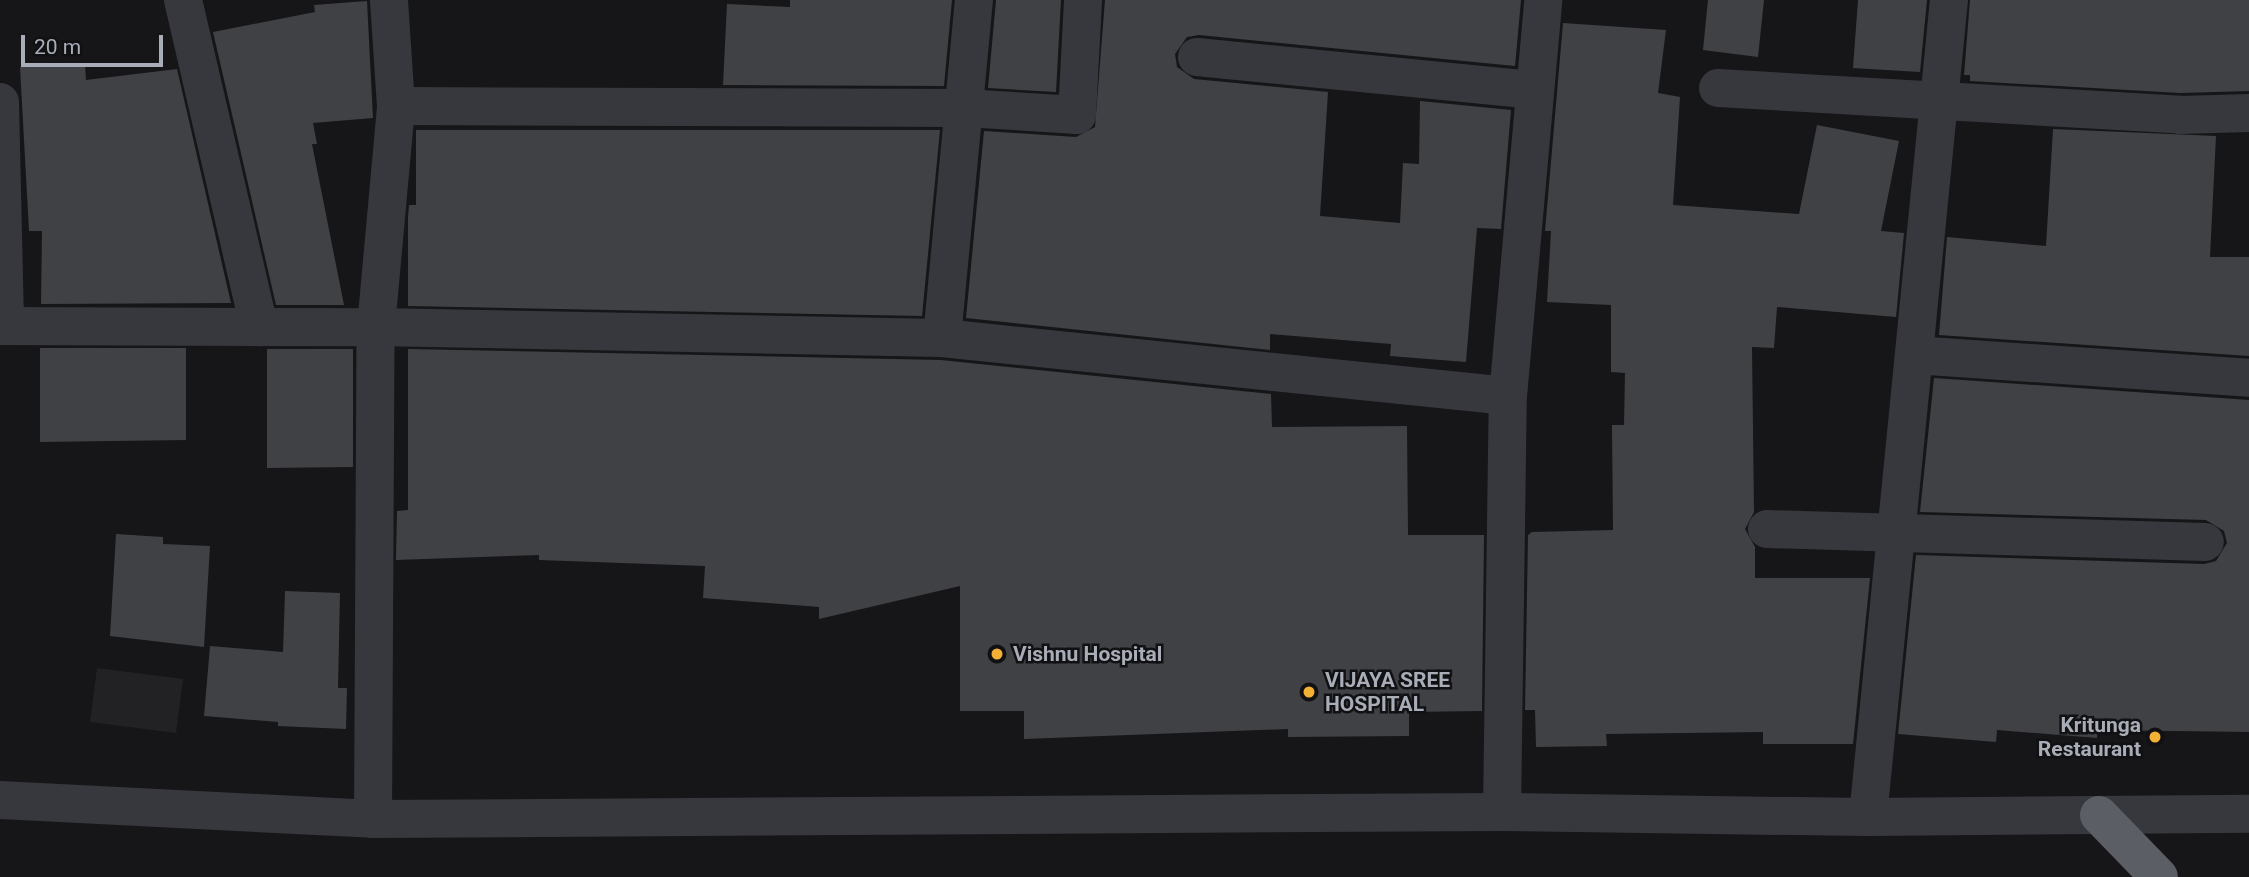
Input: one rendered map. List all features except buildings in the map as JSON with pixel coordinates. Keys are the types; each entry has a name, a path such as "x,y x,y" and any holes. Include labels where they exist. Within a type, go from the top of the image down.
{"highway":[{"path":"2099,816 2159,877"}],"street":[{"path":"183,0 259,327"},
{"path":"373,819 376,327 396,106 389,0"},
{"path":"942,338 974,0"},
{"path":"396,106 965,108 1077,115 1083,0"},
{"path":"1502,812 1508,396 1543,0"},
{"path":"1868,817 1948,0"},
{"path":"1197,57 1533,90"},
{"path":"1718,88 2180,115 2249,113"},
{"path":"0,102 3,326 376,327 942,338 1508,396"},
{"path":"1914,355 2249,378"},
{"path":"1767,529 2205,542"},
{"path":"0,800 373,819 1502,812 1868,817 2249,814"}],"shaded area":[{"path":"97,668 183,679 176,733 90,722"}],"place":[{"name":"Vishnu Hospital","path":"997,654"},
{"name":"VIJAYA SREE HOSPITAL","path":"1309,692"},
{"name":"Kritunga Restaurant","path":"2155,737"}]}
